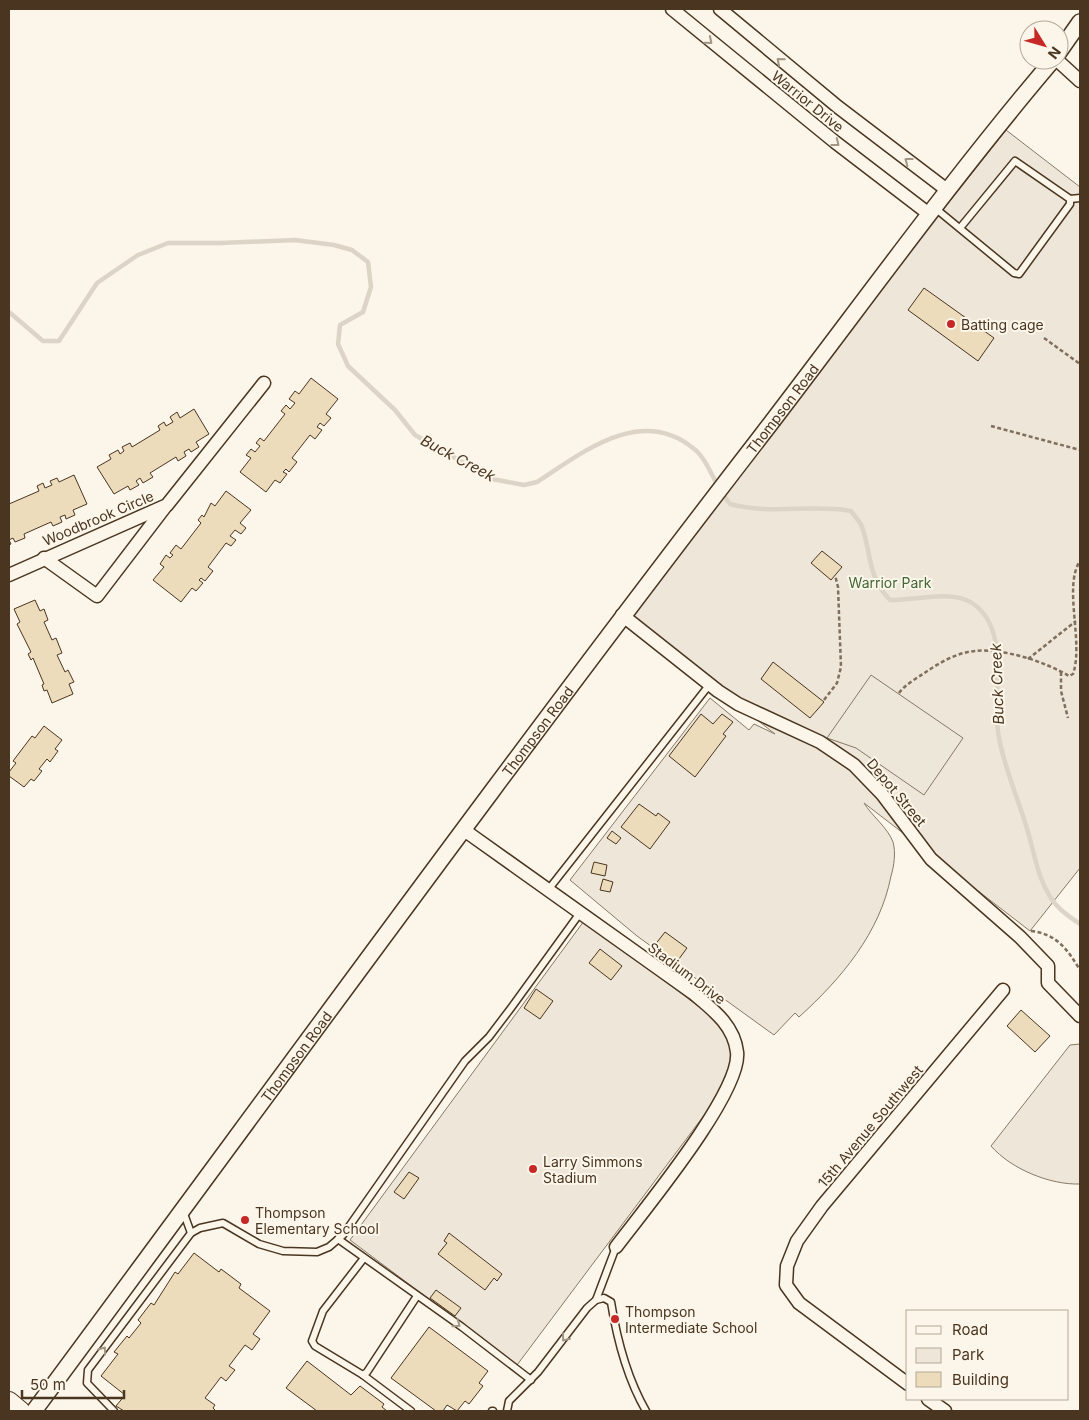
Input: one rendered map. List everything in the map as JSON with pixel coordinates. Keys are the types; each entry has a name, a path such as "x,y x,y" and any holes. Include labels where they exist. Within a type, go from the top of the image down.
{"main road":[{"path":"9,1401 21,1411"}],"street":[{"name":"Warrior Drive","path":"672,9 827,136 931,211"},
{"name":"Warrior Drive","path":"720,9 838,108 947,190"},
{"path":"1069,38 1080,22"},
{"name":"Thompson Road","path":"34,1411 622,615 998,124 1046,70"},
{"path":"1067,70 1080,81"},
{"name":"Woodbrook Circle","path":"9,575 166,505 264,383"},
{"path":"44,558 97,596 166,505"},
{"name":"Depot Street","path":"622,615 738,704 820,742 854,765 882,794 931,859 1048,966 1048,984 1080,1016"},
{"name":"Stadium Drive","path":"464,830 707,1005 730,1030 737,1052 735,1071 717,1108 616,1247"},
{"name":"15th Avenue Southwest","path":"906,1383 799,1303 790,1293 786,1284 786,1273 797,1241 822,1206 1003,990"},
{"path":"929,1400 945,1411"}],"lane":[{"path":"960,228 1016,161 1070,199 1080,198"},
{"path":"931,211 960,228 1019,274 1070,204 1070,199"},
{"path":"548,890 710,684"},
{"path":"114,1411 87,1383 88,1370 191,1233 200,1228 224,1223 259,1244 283,1251 317,1252 338,1239 360,1212 465,1060 500,1023 580,913"},
{"path":"183,1211 191,1233"},
{"path":"338,1239 489,1347 531,1380"},
{"path":"506,1411 509,1401 531,1380 596,1300 616,1247"},
{"path":"364,1258 324,1311 312,1341 363,1375 411,1411"},
{"path":"363,1375 368,1372 417,1296"},
{"path":"596,1300 604,1298 610,1302 616,1339 637,1396 646,1411"}],"path":[{"path":"1044,338 1080,364"},
{"path":"991,426 1080,450"},
{"path":"899,693 918,677 945,660 974,651 989,651 1028,659 1069,676 1074,673 1076,620 1073,582 1080,561"},
{"path":"824,700 837,683 841,667 838,587 835,575"},
{"path":"1028,659 1076,620"},
{"path":"1061,672 1061,692 1068,718"},
{"path":"1027,931 1044,932 1057,939 1080,970"}],"green space":[{"name":"Warrior Park","path":"1006,130 1080,187 1080,868 1030,931 864,803 893,842 894,864 886,897 868,936 844,971 799,1017 795,1013 774,1035 637,936 570,880 710,698 749,730 754,724 775,734 623,615"},
{"name":"Larry Simmons Stadium","path":"584,921 719,1023 727,1032 730,1040 732,1049 730,1066 717,1098 517,1365 350,1240"},
{"path":"1080,1044 1080,1184 1068,1184 1032,1174 1009,1162 991,1146 1070,1045"}],"shaded area":[{"path":"871,675 963,738 924,795 856,748 827,738"}],"building":[{"name":"Batting cage","path":"924,288 994,338 978,361 908,310"},
{"path":"311,378 338,399 326,414 331,418 324,426 320,423 317,427 322,430 315,439 310,435 292,458 297,462 289,472 286,469 283,472 287,474 280,483 275,480 266,492 240,472 251,458 246,455 251,449 255,452 260,446 256,443 260,438 264,441 285,414 281,411 286,405 290,409 295,403 289,399 295,391 299,394"},
{"path":"194,409 209,434 196,442 199,447 191,452 189,449 184,452 186,456 178,461 176,457 150,473 153,477 143,483 140,478 136,481 139,485 130,490 128,486 114,494 97,467 111,459 109,455 118,450 120,454 124,451 122,447 130,443 132,447 160,430 158,426 164,422 166,426 173,422 170,417 177,412 180,418"},
{"path":"74,475 87,504 73,510 75,515 66,519 65,515 60,517 62,522 53,526 51,522 24,534 25,538 15,542 13,538 9,540 9,504 39,491 37,486 43,483 45,488 52,485 50,481 57,478 59,482"},
{"path":"226,491 251,510 240,523 246,528 241,534 235,530 230,536 236,540 231,546 226,543 208,567 213,571 205,581 201,578 199,580 203,583 196,591 192,588 181,602 153,580 164,567 160,564 166,555 170,558 173,555 170,553 176,545 181,549 201,523 198,520 202,515 204,517 211,503 215,506"},
{"path":"822,551 842,567 831,580 811,563"},
{"path":"35,600 40,611 44,609 48,620 44,622 52,640 56,638 62,653 57,655 65,672 68,670 74,682 69,684 73,694 52,703 47,690 44,691 42,685 44,684 33,658 31,660 28,654 31,652 17,624 20,622 14,609"},
{"path":"773,662 824,702 810,718 761,679"},
{"path":"701,714 713,724 722,714 733,722 723,734 726,736 695,777 669,756"},
{"path":"44,726 62,740 55,749 58,751 50,762 47,759 39,769 42,771 34,781 31,779 24,787 9,776 9,772 16,763 13,761 32,736 35,738"},
{"path":"639,804 656,816 658,813 670,822 650,849 621,827"},
{"path":"612,831 621,838 616,844 607,838"},
{"path":"594,862 607,865 605,876 591,873"},
{"path":"603,879 613,882 610,892 600,890"},
{"path":"665,932 687,948 676,963 654,946"},
{"path":"600,949 622,966 611,980 589,963"},
{"path":"536,989 553,1001 540,1019 524,1008"},
{"path":"1021,1010 1050,1036 1035,1052 1007,1026"},
{"path":"409,1172 419,1178 404,1199 394,1192"},
{"path":"449,1233 502,1274 497,1281 494,1278 485,1290 438,1254 447,1243 444,1241"},
{"path":"194,1253 219,1272 221,1269 241,1284 239,1288 270,1311 253,1334 260,1339 252,1350 245,1345 229,1366 235,1370 226,1381 221,1377 205,1398 215,1405 213,1408 216,1411 124,1411 116,1406 125,1395 101,1376 118,1354 114,1352 141,1323 138,1320 151,1303 154,1305 175,1272 178,1274"},
{"path":"436,1290 461,1308 455,1316 430,1298"},
{"path":"429,1327 488,1371 479,1383 483,1386 469,1404 465,1401 457,1411 447,1405 443,1411 436,1411 391,1378"},
{"path":"307,1361 351,1395 360,1386 384,1404 382,1407 387,1411 317,1411 286,1388"}],"waterway":[{"name":"Buck Creek","path":"9,312 43,341 59,341 97,283 138,255 168,243 295,240 334,245 352,250 368,262 371,287 363,312 340,325 338,344 348,366 395,410 415,435 492,479 524,485 537,482 573,458 612,438 632,432 653,431 673,436 693,448 704,461 718,486"},
{"name":"Buck Creek","path":"722,493 730,504 745,507 760,509 821,508 851,511 862,527 877,582 890,600 943,596 954,597 972,603 985,615 992,630 996,647 997,721 1008,774 1044,886 1058,907 1080,924"}],"place":[{"name":"Batting cage","path":"951,324"},
{"name":"Larry Simmons Stadium","path":"533,1169"},
{"name":"Thompson Elementary School","path":"245,1220"},
{"name":"Thompson Intermediate School","path":"615,1319"}]}
